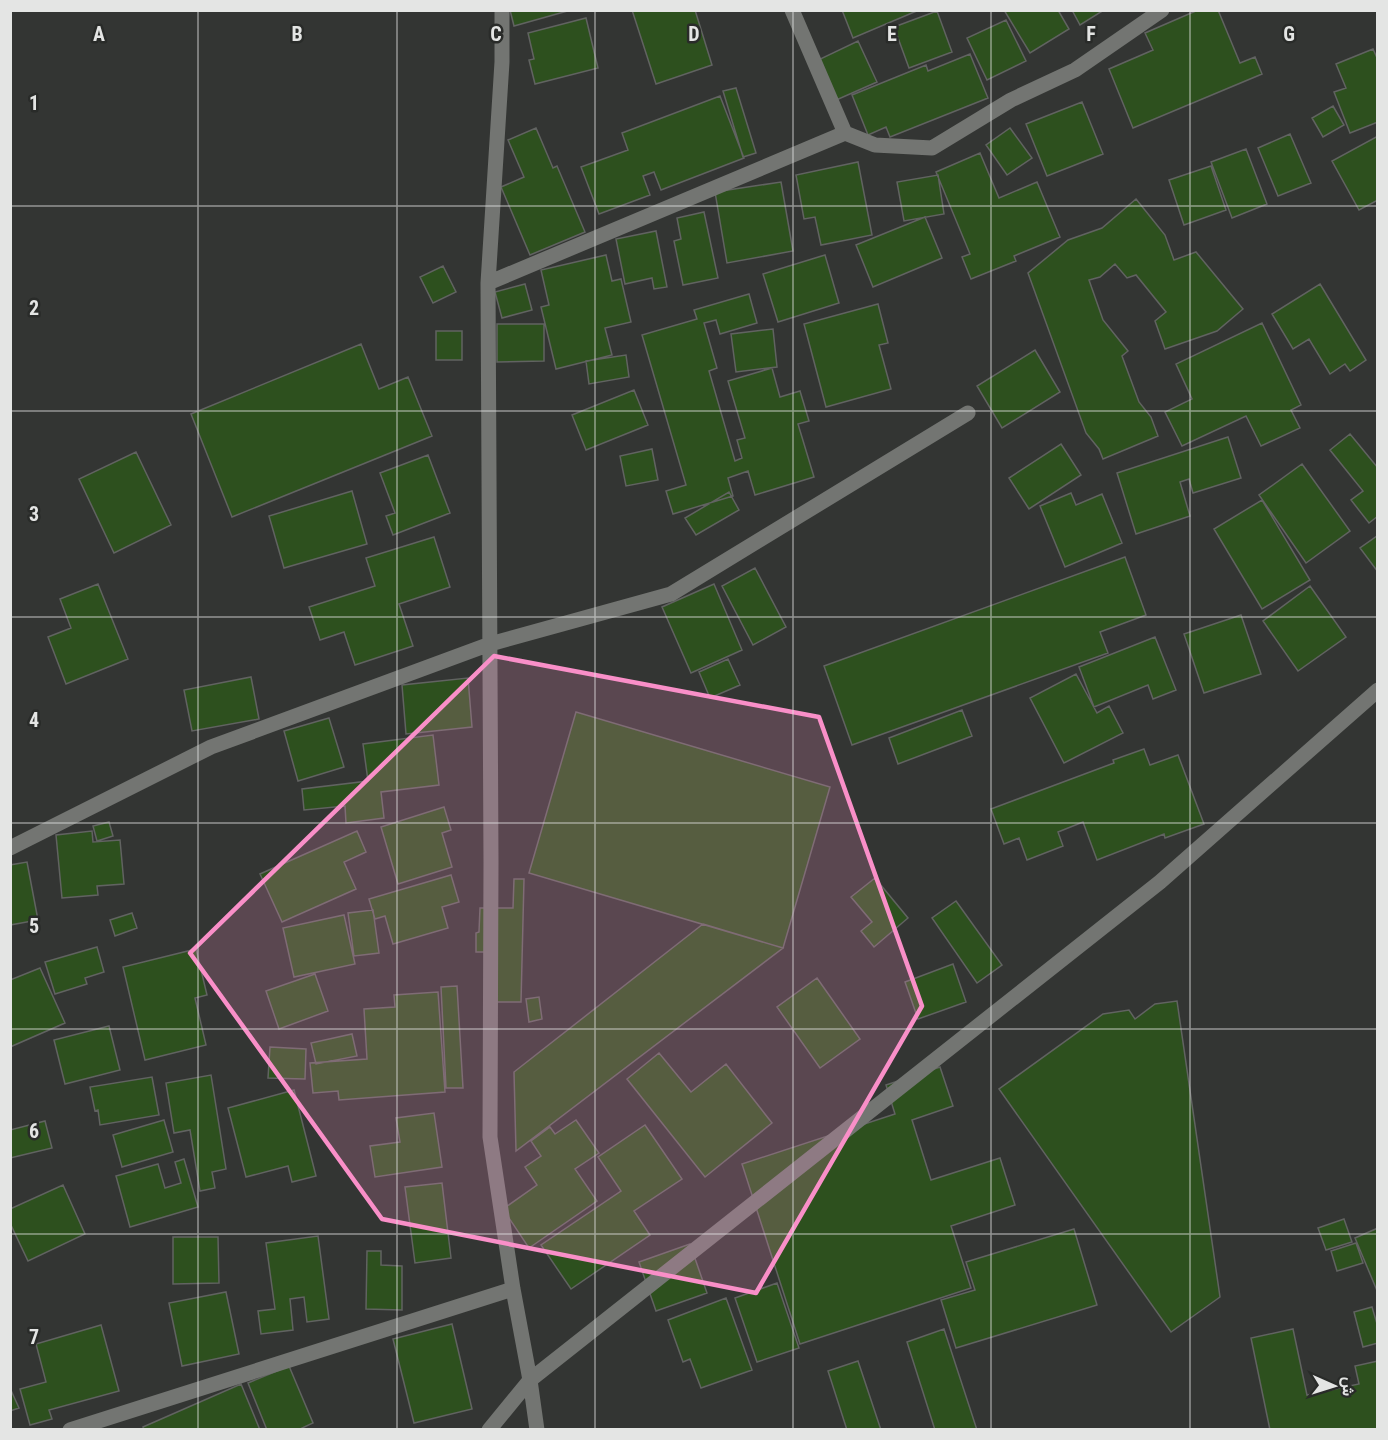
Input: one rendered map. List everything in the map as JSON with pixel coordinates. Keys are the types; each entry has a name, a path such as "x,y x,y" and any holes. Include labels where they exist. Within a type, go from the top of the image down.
{"street":[{"path":"502,10 502,62 488,283 490,1137 537,1430"},
{"path":"792,10 845,133"},
{"path":"488,283 845,133 875,144 932,147 1011,100 1075,70 1162,10"},
{"path":"10,848 211,747 490,644 671,594 968,413"},
{"path":"489,1430 530,1380 1160,882 1377,690"},
{"path":"70,1430 513,1289"}],"highlighted area":[{"path":"494,656 819,717 922,1006 756,1293 382,1219 190,953"}],"building":[{"path":"510,10 571,10 514,26"},
{"path":"632,10 695,10 712,65 656,84"},
{"path":"842,10 919,10 853,38"},
{"path":"1004,10 1058,10 1069,29 1030,53"},
{"path":"1072,10 1104,10 1080,25"},
{"path":"1198,10 1218,10 1240,63 1255,57 1262,74 1133,128 1109,69 1153,50 1145,33"},
{"path":"937,11 952,52 909,68 894,27"},
{"path":"586,18 598,68 535,84 529,60 534,59 528,33"},
{"path":"1006,20 1026,61 987,80 967,38"},
{"path":"858,41 877,82 834,101 816,61"},
{"path":"1373,49 1378,60 1378,122 1350,133 1334,92 1346,88 1336,64"},
{"path":"970,54 988,98 890,137 886,127 868,135 852,95 926,65 928,71"},
{"path":"736,88 756,153 743,157 723,91"},
{"path":"720,96 744,158 661,190 654,172 643,176 650,195 599,214 581,167 628,150 622,133"},
{"path":"1082,102 1103,154 1047,176 1026,124"},
{"path":"1333,106 1344,125 1323,137 1312,118"},
{"path":"536,128 553,168 557,166 585,232 530,255 501,187 524,177 508,140"},
{"path":"1010,128 1032,158 1007,175 986,145"},
{"path":"1290,134 1311,183 1278,196 1258,148"},
{"path":"1378,136 1378,200 1359,210 1332,161"},
{"path":"1246,149 1267,204 1232,218 1211,162"},
{"path":"980,153 999,198 1037,182 1060,237 1014,256 1016,261 971,279 962,257 970,254 936,172"},
{"path":"858,162 872,235 821,245 815,217 804,219 796,175"},
{"path":"1211,166 1226,210 1184,225 1169,180"},
{"path":"938,175 944,214 904,221 897,182"},
{"path":"781,182 793,251 727,263 715,192"},
{"path":"1136,199 1165,235 1174,260 1196,252 1243,309 1217,331 1165,349 1155,321 1166,312 1136,275 1127,278 1115,264 1100,277 1089,280 1103,320 1128,351 1122,356 1139,402 1151,417 1158,436 1103,459 1099,449 1086,433 1028,273 1068,240 1102,228"},
{"path":"704,212 718,278 683,285 674,241 681,239 677,218"},
{"path":"925,217 942,258 873,287 856,245"},
{"path":"656,231 667,287 654,289 652,278 625,284 616,239"},
{"path":"606,255 612,281 621,279 631,322 605,328 612,355 556,369 541,307 549,305 541,270"},
{"path":"825,255 839,303 778,322 763,274"},
{"path":"443,266 456,292 433,303 420,277"},
{"path":"525,284 532,310 502,318 495,292"},
{"path":"1320,284 1366,360 1350,371 1345,364 1330,374 1309,339 1293,349 1272,314"},
{"path":"749,294 757,323 720,334 716,320 704,323 717,368 709,371 735,461 742,458 737,440 745,438 728,381 772,368 780,397 800,391 809,421 798,424 814,477 755,495 748,471 728,478 733,496 673,514 666,491 686,485 642,335 697,319 694,310"},
{"path":"878,304 888,343 879,345 891,389 826,407 804,324"},
{"path":"1262,323 1301,405 1291,410 1300,428 1261,446 1246,416 1182,446 1165,412 1192,399 1176,364"},
{"path":"497,324 544,324 544,361 497,362"},
{"path":"773,329 777,367 736,372 731,334"},
{"path":"436,331 462,331 462,360 436,360"},
{"path":"361,344 379,389 408,377 432,436 232,517 191,414"},
{"path":"1035,350 1060,392 1002,428 977,386"},
{"path":"626,355 629,377 589,384 586,361"},
{"path":"634,390 648,425 586,450 572,415"},
{"path":"1350,434 1378,468 1378,516 1369,523 1351,500 1363,491 1330,450"},
{"path":"1228,437 1241,478 1193,493 1189,479 1180,482 1190,516 1136,534 1117,473"},
{"path":"1061,444 1081,475 1029,509 1009,478"},
{"path":"652,449 658,480 626,486 620,456"},
{"path":"136,452 171,525 114,553 79,479"},
{"path":"428,455 450,513 393,535 386,516 395,513 380,473"},
{"path":"1302,464 1350,531 1306,563 1259,495"},
{"path":"352,491 367,544 284,568 269,516"},
{"path":"729,492 739,510 696,535 685,518"},
{"path":"1071,493 1076,505 1102,494 1122,543 1065,567 1040,506"},
{"path":"1262,500 1310,580 1262,609 1214,529"},
{"path":"434,537 450,587 399,604 413,646 355,665 344,632 320,640 309,607 375,586 366,558"},
{"path":"1378,537 1378,572 1360,548"},
{"path":"1125,557 1146,615 1100,632 1108,653 852,745 824,666"},
{"path":"755,568 786,627 753,645 722,586"},
{"path":"98,584 128,659 66,684 48,637 71,628 60,599"},
{"path":"714,584 742,650 691,673 662,607"},
{"path":"1310,586 1346,637 1298,671 1263,621"},
{"path":"1241,615 1261,674 1204,693 1184,634"},
{"path":"1155,637 1176,690 1153,699 1148,685 1094,707 1079,667"},
{"path":"728,659 740,685 710,698 699,672"},
{"path":"1076,674 1097,713 1109,706 1123,733 1064,763 1030,698"},
{"path":"251,677 259,719 192,731 184,690"},
{"path":"468,678 472,727 406,734 402,685"},
{"path":"962,710 972,736 898,764 889,738"},
{"path":"576,712 830,787 783,948 529,873"},
{"path":"329,718 344,767 298,781 284,731"},
{"path":"433,735 439,785 381,792 384,818 346,823 345,806 304,810 302,789 368,781 363,744"},
{"path":"1144,749 1150,765 1178,755 1204,824 1165,838 1164,834 1097,860 1083,822 1058,832 1063,846 1027,860 1019,838 1004,844 991,809 1114,763 1113,760"},
{"path":"444,807 451,830 442,833 452,867 398,884 381,827"},
{"path":"109,822 113,836 97,841 93,826"},
{"path":"92,831 93,842 120,840 124,884 97,886 98,895 62,898 56,835"},
{"path":"357,831 366,852 344,862 356,889 282,922 260,874"},
{"path":"27,862 38,920 10,925 10,865"},
{"path":"451,875 459,902 442,907 448,928 393,944 385,916 375,919 369,899"},
{"path":"875,878 908,918 874,947 861,931 872,922 851,897"},
{"path":"514,879 524,879 521,1002 494,1002 495,952 476,952 480,908 513,908"},
{"path":"956,901 1002,965 977,983 932,918"},
{"path":"373,910 379,953 354,956 348,913"},
{"path":"132,913 137,928 115,936 110,920"},
{"path":"344,915 355,964 294,977 283,928"},
{"path":"703,924 783,948 516,1151 514,1072"},
{"path":"97,947 104,972 85,978 87,984 55,994 45,962"},
{"path":"196,949 207,995 195,998 206,1045 145,1060 123,967"},
{"path":"953,964 966,1002 918,1019 905,982"},
{"path":"40,968 65,1023 10,1047 10,980"},
{"path":"315,974 328,1011 279,1029 266,991"},
{"path":"817,978 860,1039 820,1068 777,1007"},
{"path":"457,986 463,1088 446,1088 441,987"},
{"path":"438,992 445,1092 339,1100 338,1091 313,1093 310,1063 367,1059 364,1009 395,1007 394,995"},
{"path":"539,997 542,1019 529,1022 526,999"},
{"path":"1177,1001 1220,1297 1171,1332 999,1089 1103,1014 1129,1010 1135,1019 1155,1004"},
{"path":"109,1026 120,1070 65,1084 54,1040"},
{"path":"352,1034 357,1056 316,1064 311,1043"},
{"path":"270,1047 306,1049 305,1079 268,1078"},
{"path":"659,1053 691,1092 726,1064 772,1123 705,1177 627,1079"},
{"path":"940,1067 953,1106 912,1120 931,1180 1000,1158 1015,1205 951,1226 971,1288 800,1344 742,1164 895,1114 886,1085"},
{"path":"211,1075 226,1169 212,1172 215,1188 200,1191 190,1130 174,1133 166,1083"},
{"path":"152,1077 159,1115 100,1125 98,1110 95,1111 90,1087"},
{"path":"294,1090 316,1176 292,1182 288,1166 246,1177 228,1108"},
{"path":"434,1113 442,1167 375,1177 370,1146 400,1142 396,1118"},
{"path":"164,1120 173,1152 122,1167 113,1135"},
{"path":"576,1120 599,1153 575,1169 597,1201 529,1248 503,1209 537,1185 525,1167 541,1156 531,1141 550,1127 555,1134"},
{"path":"45,1121 52,1148 10,1158 10,1130"},
{"path":"645,1125 682,1179 634,1211 650,1235 571,1289 541,1245 621,1191 598,1157"},
{"path":"184,1159 198,1207 130,1227 116,1176 158,1164 165,1188 181,1183 175,1162"},
{"path":"442,1183 451,1258 415,1263 405,1187"},
{"path":"63,1185 85,1234 28,1261 10,1223 10,1209"},
{"path":"1344,1219 1352,1242 1326,1250 1318,1228"},
{"path":"1378,1228 1378,1293 1355,1238"},
{"path":"1074,1229 1097,1305 956,1348 941,1300 975,1290 966,1262"},
{"path":"318,1236 329,1319 307,1322 304,1297 290,1299 293,1330 261,1334 258,1311 275,1309 266,1243"},
{"path":"173,1237 218,1237 219,1283 173,1284"},
{"path":"1356,1243 1363,1263 1337,1271 1331,1251"},
{"path":"690,1244 707,1293 656,1311 639,1262"},
{"path":"367,1251 381,1251 381,1265 402,1266 402,1310 366,1309"},
{"path":"777,1283 799,1348 757,1362 735,1298"},
{"path":"226,1292 239,1354 182,1366 169,1303"},
{"path":"726,1298 752,1370 701,1388 690,1359 683,1362 668,1320"},
{"path":"1372,1307 1378,1327 1378,1343 1363,1347 1354,1312"},
{"path":"452,1324 472,1409 414,1423 393,1339"},
{"path":"101,1325 119,1391 49,1410 52,1419 30,1425 20,1389 46,1382 36,1344"},
{"path":"944,1329 977,1430 935,1430 907,1342"},
{"path":"1293,1329 1307,1395 1359,1384 1355,1366 1378,1361 1378,1430 1270,1430 1251,1338"},
{"path":"858,1361 881,1430 847,1430 828,1371"},
{"path":"289,1366 313,1423 298,1430 267,1430 248,1383"},
{"path":"241,1384 260,1430 144,1430 143,1427"},
{"path":"10,1388 19,1408 10,1411"}]}
